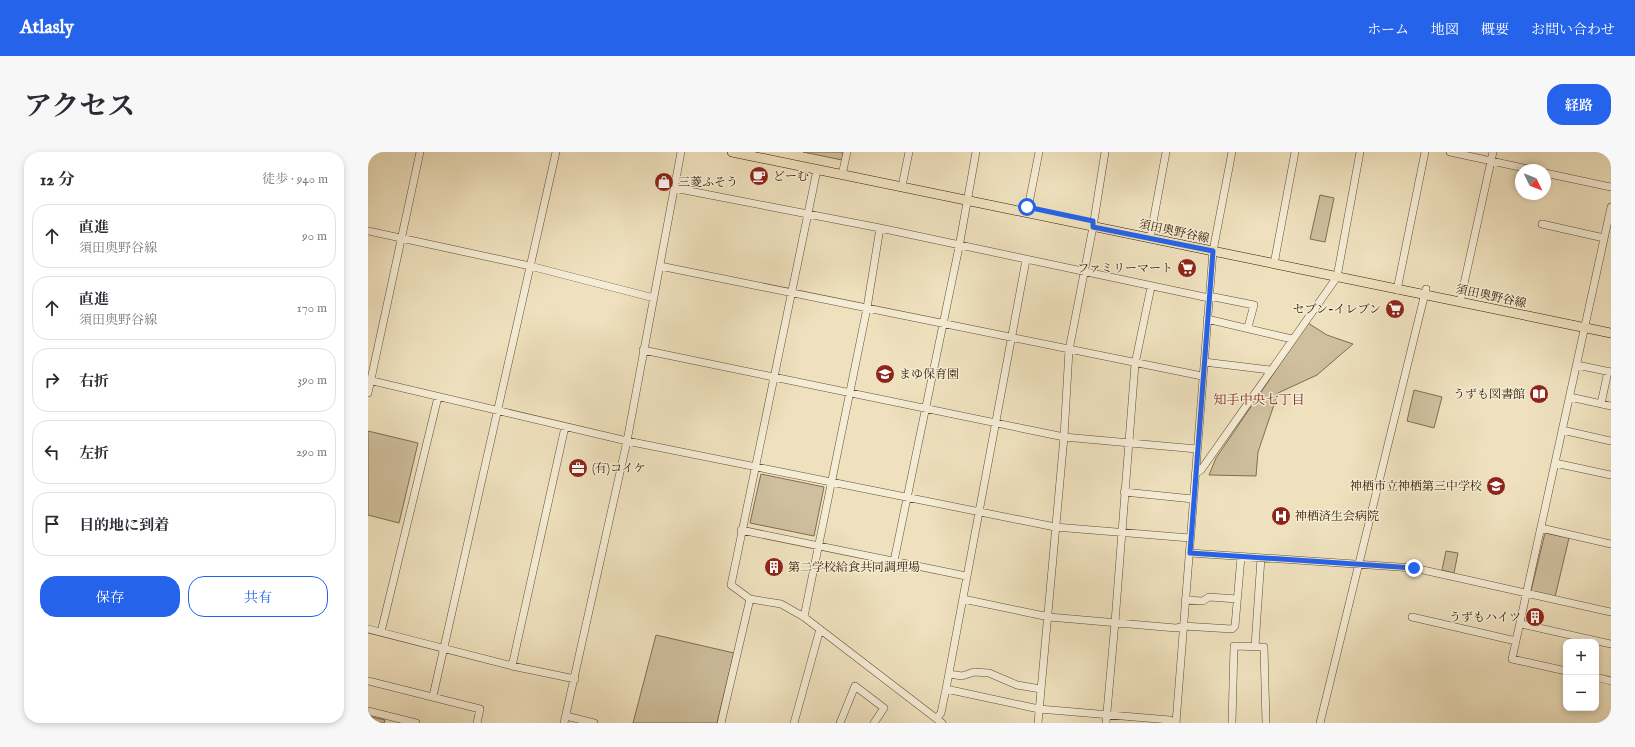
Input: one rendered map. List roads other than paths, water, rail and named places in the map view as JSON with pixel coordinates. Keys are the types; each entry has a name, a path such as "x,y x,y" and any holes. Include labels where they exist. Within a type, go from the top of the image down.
{"main road":[{"name":"須田奥野谷線","path":"732,152 817,170 843,172 903,182 967,198"},
{"name":"須田奥野谷線","path":"763,152 843,172 1461,299 1586,326 1611,333"},
{"name":"須田奥野谷線","path":"1093,224 1151,233 1214,249"},
{"name":"須田奥野谷線","path":"1586,326 1611,328"}],"street":[{"path":"368,393 369,381 420,152"},
{"path":"433,696 496,411 556,152"},
{"path":"594,723 565,720 627,441 681,152"},
{"path":"843,172 847,152"},
{"path":"903,182 909,152"},
{"path":"894,561 959,247 976,152"},
{"path":"1028,210 1039,152"},
{"path":"1038,723 1049,617 1054,527 1064,437 1069,350 1105,152"},
{"path":"1151,233 1166,152"},
{"path":"946,689 1039,709 1170,720 1174,723 1190,553 1209,297 1214,249 1232,152"},
{"path":"1275,261 1295,152"},
{"path":"1195,474 1201,470 1337,274 1360,152"},
{"path":"1398,287 1425,152"},
{"path":"1450,152 1515,166"},
{"path":"1461,299 1493,152"},
{"path":"817,170 731,584 750,598 781,604 804,617 940,721"},
{"path":"1551,174 1611,187"},
{"path":"674,188 880,228 959,247 1151,287 1254,306 1248,327"},
{"path":"1563,670 1512,659 1521,624 1611,207"},
{"path":"1542,224 1604,238"},
{"path":"804,617 867,308 880,228"},
{"path":"368,231 530,266 654,298"},
{"path":"940,721 1026,260"},
{"path":"660,266 1135,364 1202,376"},
{"path":"1106,723 1135,364 1151,287"},
{"path":"1320,723 1425,292"},
{"path":"1207,319 1248,327 1292,339"},
{"path":"643,350 1064,437 1197,448"},
{"path":"1204,362 1270,370"},
{"path":"1577,365 1610,372 1601,404"},
{"path":"369,381 627,441 1054,527 1190,538"},
{"path":"1570,396 1611,406"},
{"path":"381,632 438,397"},
{"path":"512,666 565,427"},
{"path":"1562,430 1611,441"},
{"path":"1555,463 1611,475"},
{"path":"1124,492 1193,499"},
{"path":"1541,528 1611,544"},
{"path":"741,530 966,576"},
{"path":"1190,553 1359,566 1414,568 1527,592 1611,612"},
{"path":"963,599 1049,617 1176,628 1183,626 1232,629 1235,626 1240,557"},
{"path":"1255,646 1261,558"},
{"path":"1185,600 1203,601 1209,597 1237,599"},
{"path":"721,723 750,598"},
{"path":"1412,617 1516,641"},
{"path":"1521,624 1611,644"},
{"path":"368,629 444,647 512,666 575,678"},
{"path":"794,723 820,629"},
{"path":"1232,723 1234,646 1264,647 1266,723"},
{"path":"948,674 962,676 974,672 989,673 1017,685 1041,689"},
{"path":"1599,678 1611,681"},
{"path":"368,681 433,696 480,709 477,723"},
{"path":"840,723 855,686 884,708 874,723"},
{"path":"368,711 389,720 416,723"}],"place":[{"name":"どーむ","path":"759,176"},
{"name":"三菱ふそう","path":"664,182"},
{"name":"ファミリーマート","path":"1187,268"},
{"name":"セブン-イレブン","path":"1395,309"},
{"name":"まゆ保育園","path":"885,374"},
{"name":"うずも図書館","path":"1539,394"},
{"name":"(有)コイケ","path":"578,468"},
{"name":"神栖市立神栖第三中学校","path":"1496,486"},
{"name":"神栖済生会病院","path":"1281,516"},
{"name":"第二学校給食共同調理場","path":"774,567"},
{"name":"うずもハイツ","path":"1535,617"}],"district":[{"name":"知手中央七丁目","path":"1259,399"}]}
